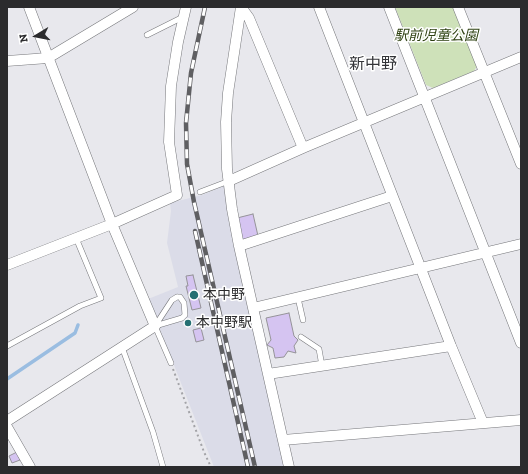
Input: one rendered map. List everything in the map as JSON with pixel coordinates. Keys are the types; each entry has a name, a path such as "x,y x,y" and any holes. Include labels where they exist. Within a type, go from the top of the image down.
{"street":[{"path":"7,421 155,326 112,224 29,7"},
{"path":"7,61 48,58 133,7"},
{"path":"241,7 249,18 303,148"},
{"path":"241,7 228,93 226,122 229,181 238,246 289,467"},
{"path":"320,7 392,196 483,423"},
{"path":"389,7 521,343"},
{"path":"458,7 521,164"},
{"path":"7,265 112,224 177,195 169,142 171,86 185,12"},
{"path":"229,181 303,148 521,57"},
{"path":"238,246 392,196"},
{"path":"253,308 521,244"},
{"path":"268,374 451,346"},
{"path":"283,440 521,420"},
{"path":"7,427 30,467"}],"lane":[{"path":"147,35 185,12"},
{"path":"200,192 229,181"},
{"path":"7,346 80,306 100,298 76,238"},
{"path":"177,297 182,299 184,303 185,315 182,318 155,326 172,300 177,297"},
{"path":"298,298 303,320"},
{"path":"155,326 171,363"},
{"path":"301,337 319,349 322,366"},
{"path":"122,347 153,432 163,467"}],"path":[{"path":"171,363 211,467"}],"shaded area":[{"path":"224,186 286,467 214,467 148,299 178,287 167,243 171,211 170,203 202,195"}],"green space":[{"name":"駅前児童公園","path":"395,7 454,7 477,66 474,71 433,88 426,85"}],"building":[{"path":"253,214 258,236 242,240 237,218"},
{"path":"193,275 201,308 192,310 186,286 188,286 186,276"},
{"path":"289,313 294,336 298,340 294,346 296,353 288,351 284,357 275,358 273,348 267,345 271,340 266,318"},
{"path":"201,328 204,340 196,342 193,330"},
{"path":"17,452 20,460 12,463 9,456"}],"waterway":[{"path":"7,379 75,333 78,325"}],"railway":[{"path":"205,7 191,73 186,123 187,164 194,202 255,467"},
{"path":"195,231 248,467"}],"place":[{"name":"本中野","path":"194,295"},
{"name":"本中野駅","path":"188,323"}],"district":[{"name":"新中野","path":"373,64"}]}
